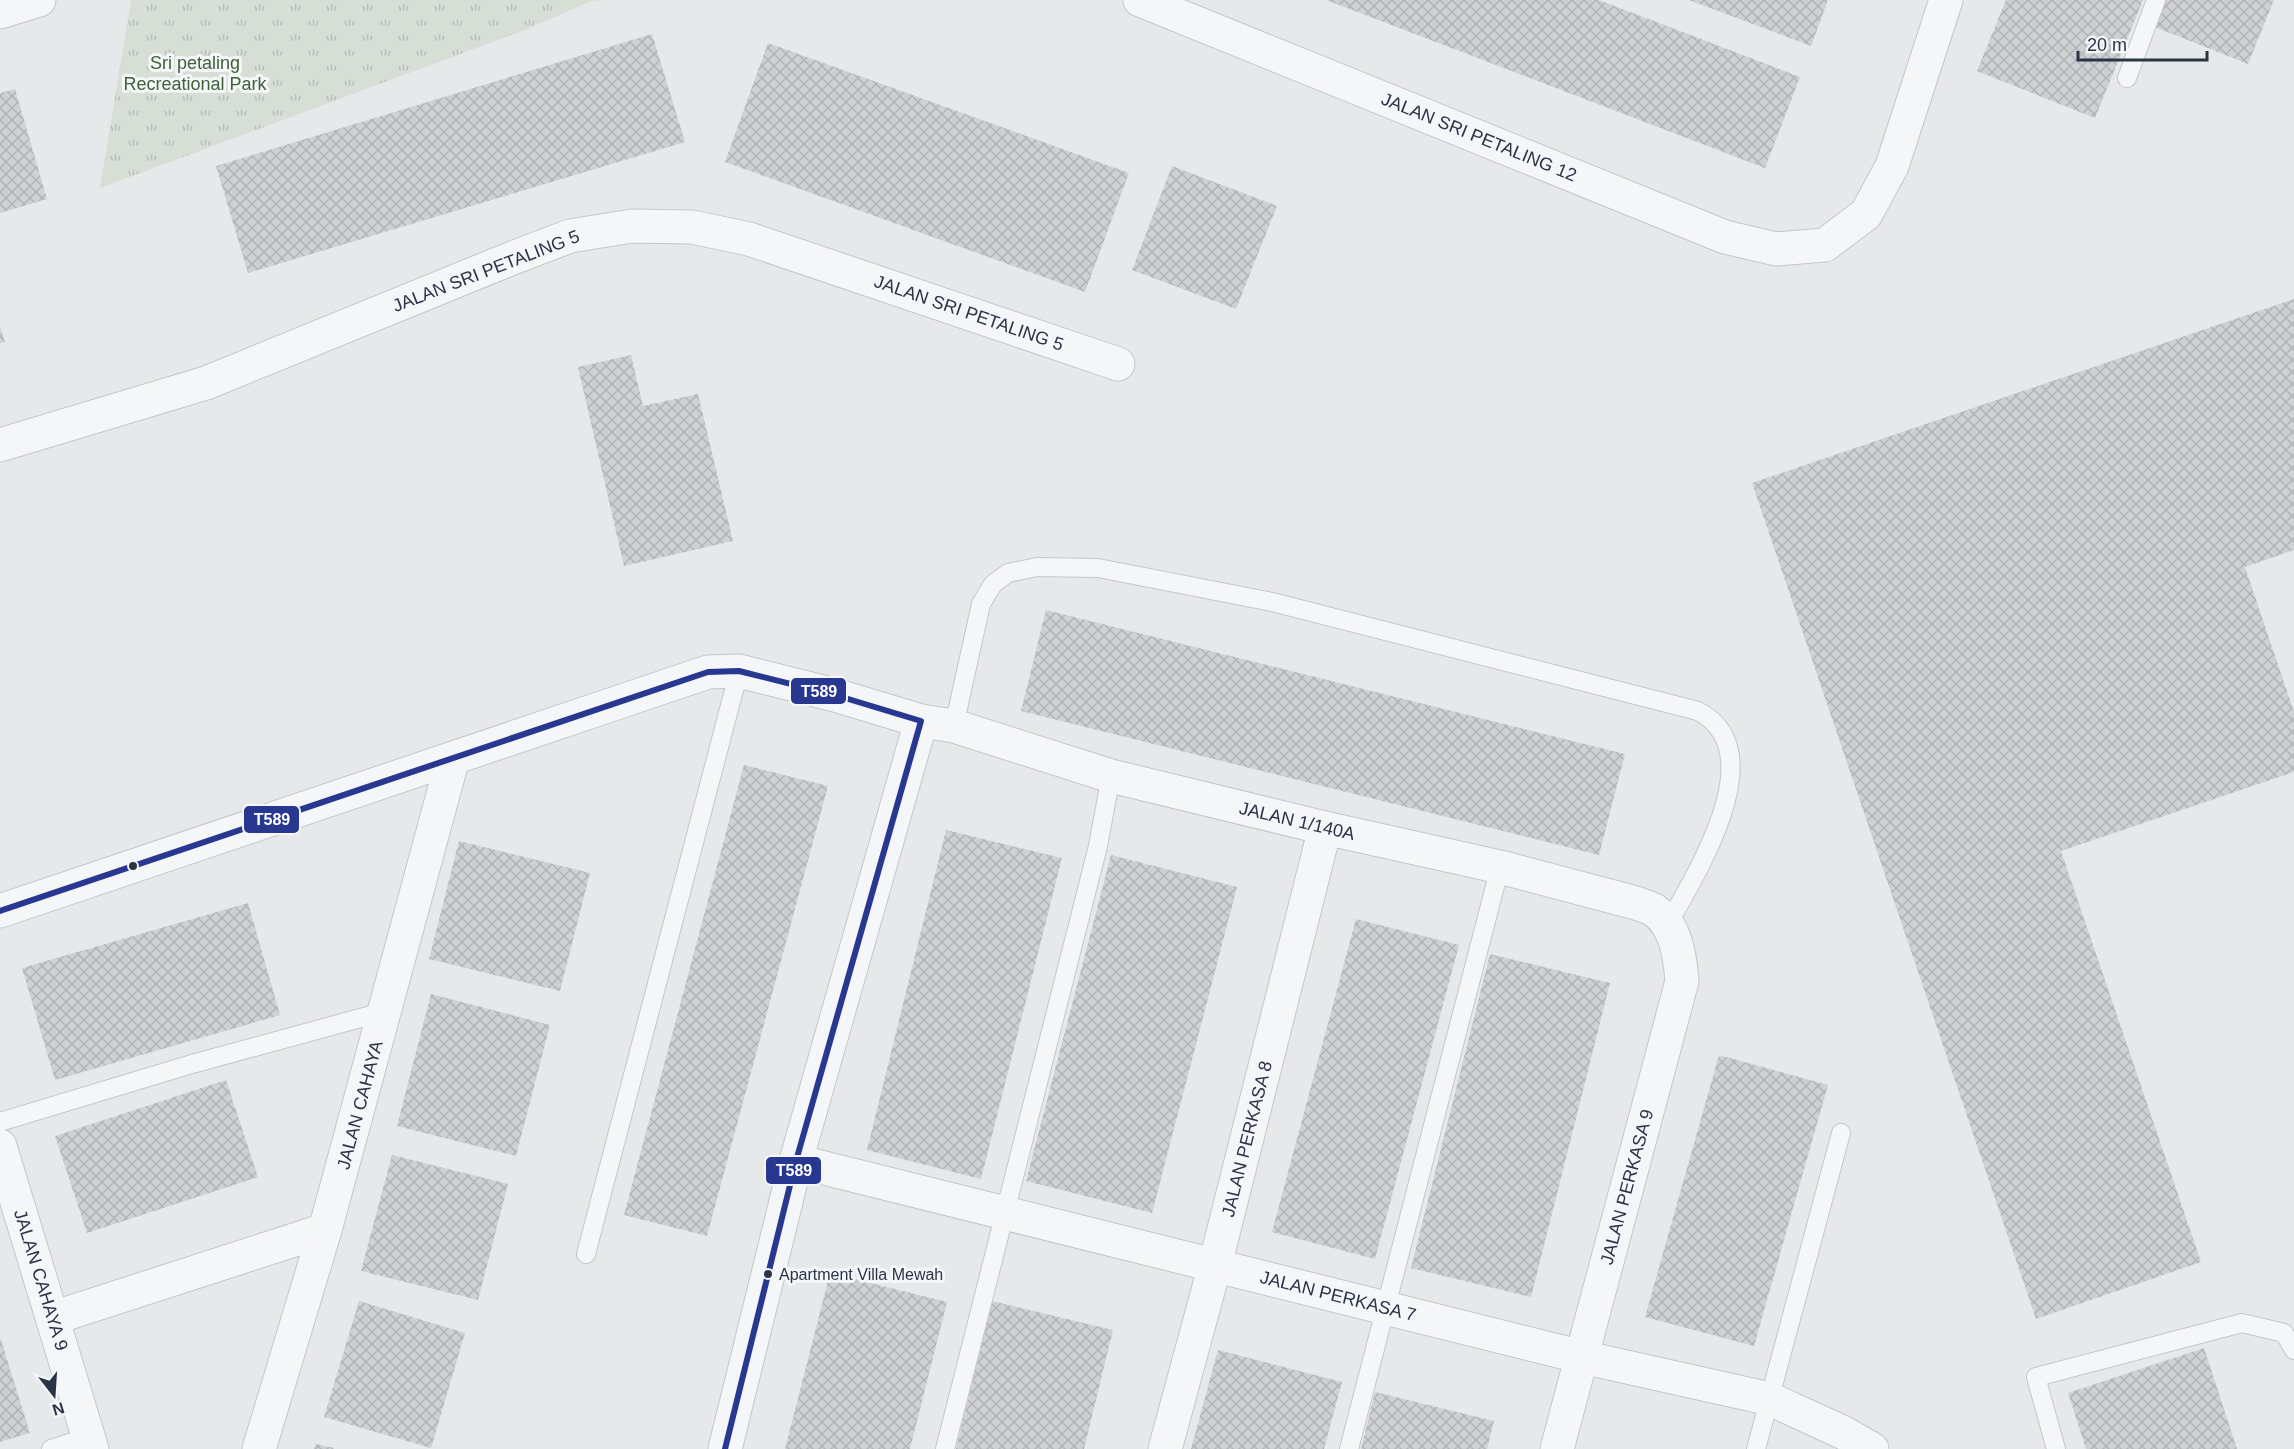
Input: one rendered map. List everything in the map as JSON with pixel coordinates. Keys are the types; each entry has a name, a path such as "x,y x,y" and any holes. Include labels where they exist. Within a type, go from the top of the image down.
{"street":[{"path":"0,12 39,0"},
{"name":"JALAN SRI PETALING 12","path":"1140,0 1725,237 1776,249 1826,245 1866,214 1892,166 1946,0"},
{"name":"JALAN SRI PETALING 5","path":"0,445 206,383 570,236 632,226 692,227 748,239 1118,364"},
{"name":"JALAN 1/140A","path":"0,911 708,672 739,671 835,694 921,721 954,726 1111,776 1325,828 1500,867 1636,903 1654,910 1667,926"},
{"path":"725,1449 796,1161 921,721"},
{"name":"JALAN CAHAYA","path":"259,1449 325,1230 453,758"},
{"name":"JALAN PERKASA 8","path":"1165,1449 1215,1265 1325,828"},
{"name":"JALAN PERKASA 9","path":"1557,1449 1682,981 1680,958 1675,940 1667,926"},
{"name":"JALAN CAHAYA 9","path":"0,1146 90,1443"},
{"name":"JALAN PERKASA 7","path":"796,1161 1582,1357 1770,1399 1844,1433 1872,1449"},
{"path":"53,1318 325,1230"}],"lane":[{"path":"2127,78 2156,0"},
{"path":"954,726 981,604 993,584 1008,573 1037,567 1098,568 1272,602 1698,711 1712,718 1722,729 1729,750 1732,776 1712,844 1667,926"},
{"path":"586,1254 739,671"},
{"path":"945,1449 1098,846 1111,776"},
{"path":"1349,1449 1500,867"},
{"path":"0,1122 192,1064 386,1011"},
{"path":"1756,1449 1841,1133"},
{"path":"2056,1449 2036,1377 2242,1323 2284,1333 2294,1350"},
{"path":"51,1449 90,1443"}],"green space":[{"name":"Sri petaling Recreational Park","path":"131,0 603,0 591,1 525,30 100,188"}],"building":[{"path":"1326,0 1599,0 1800,77 1765,168"},
{"path":"1689,0 1828,0 1811,46"},
{"path":"2006,0 2143,0 2095,118 1977,71"},
{"path":"2166,0 2274,0 2248,64 2155,27"},
{"path":"652,34 685,142 248,273 216,166"},
{"path":"768,43 1129,173 1085,292 725,162"},
{"path":"15,89 47,199 0,213 0,93"},
{"path":"1172,166 1277,206 1236,309 1132,270"},
{"path":"2294,299 2294,550 2245,567 2294,712 2294,772 2061,851 2201,1262 2036,1319 1752,483"},
{"path":"0,327 5,342 0,343"},
{"path":"631,355 643,406 698,394 733,541 624,566 578,367"},
{"path":"1046,610 1625,754 1599,855 1021,711"},
{"path":"744,765 828,786 707,1236 624,1215"},
{"path":"946,830 1062,858 981,1179 867,1150"},
{"path":"459,841 590,873 560,991 429,959"},
{"path":"1111,855 1237,887 1152,1213 1026,1181"},
{"path":"248,903 280,1015 55,1080 22,968"},
{"path":"1356,919 1459,945 1375,1259 1272,1232"},
{"path":"1490,954 1610,983 1531,1297 1411,1268"},
{"path":"431,994 550,1025 516,1156 397,1126"},
{"path":"1719,1055 1828,1085 1754,1346 1645,1317"},
{"path":"226,1080 258,1177 87,1233 55,1136"},
{"path":"392,1155 508,1184 478,1300 361,1271"},
{"path":"830,1273 947,1302 910,1449 785,1449"},
{"path":"359,1301 465,1333 431,1448 324,1417"},
{"path":"992,1301 1113,1330 1084,1449 956,1449"},
{"path":"0,1337 30,1433 0,1442"},
{"path":"2204,1348 2237,1449 2086,1449 2068,1393"},
{"path":"1218,1350 1342,1382 1324,1449 1191,1449"},
{"path":"1375,1392 1494,1421 1487,1449 1361,1449"},
{"path":"316,1444 334,1448 314,1449"}],"transit line":[{"name":"T589","path":"0,911 708,672 739,671 835,695 921,721 796,1161 725,1449"}],"place":[{"name":"Apartment Villa Mewah","path":"768,1274"}]}
